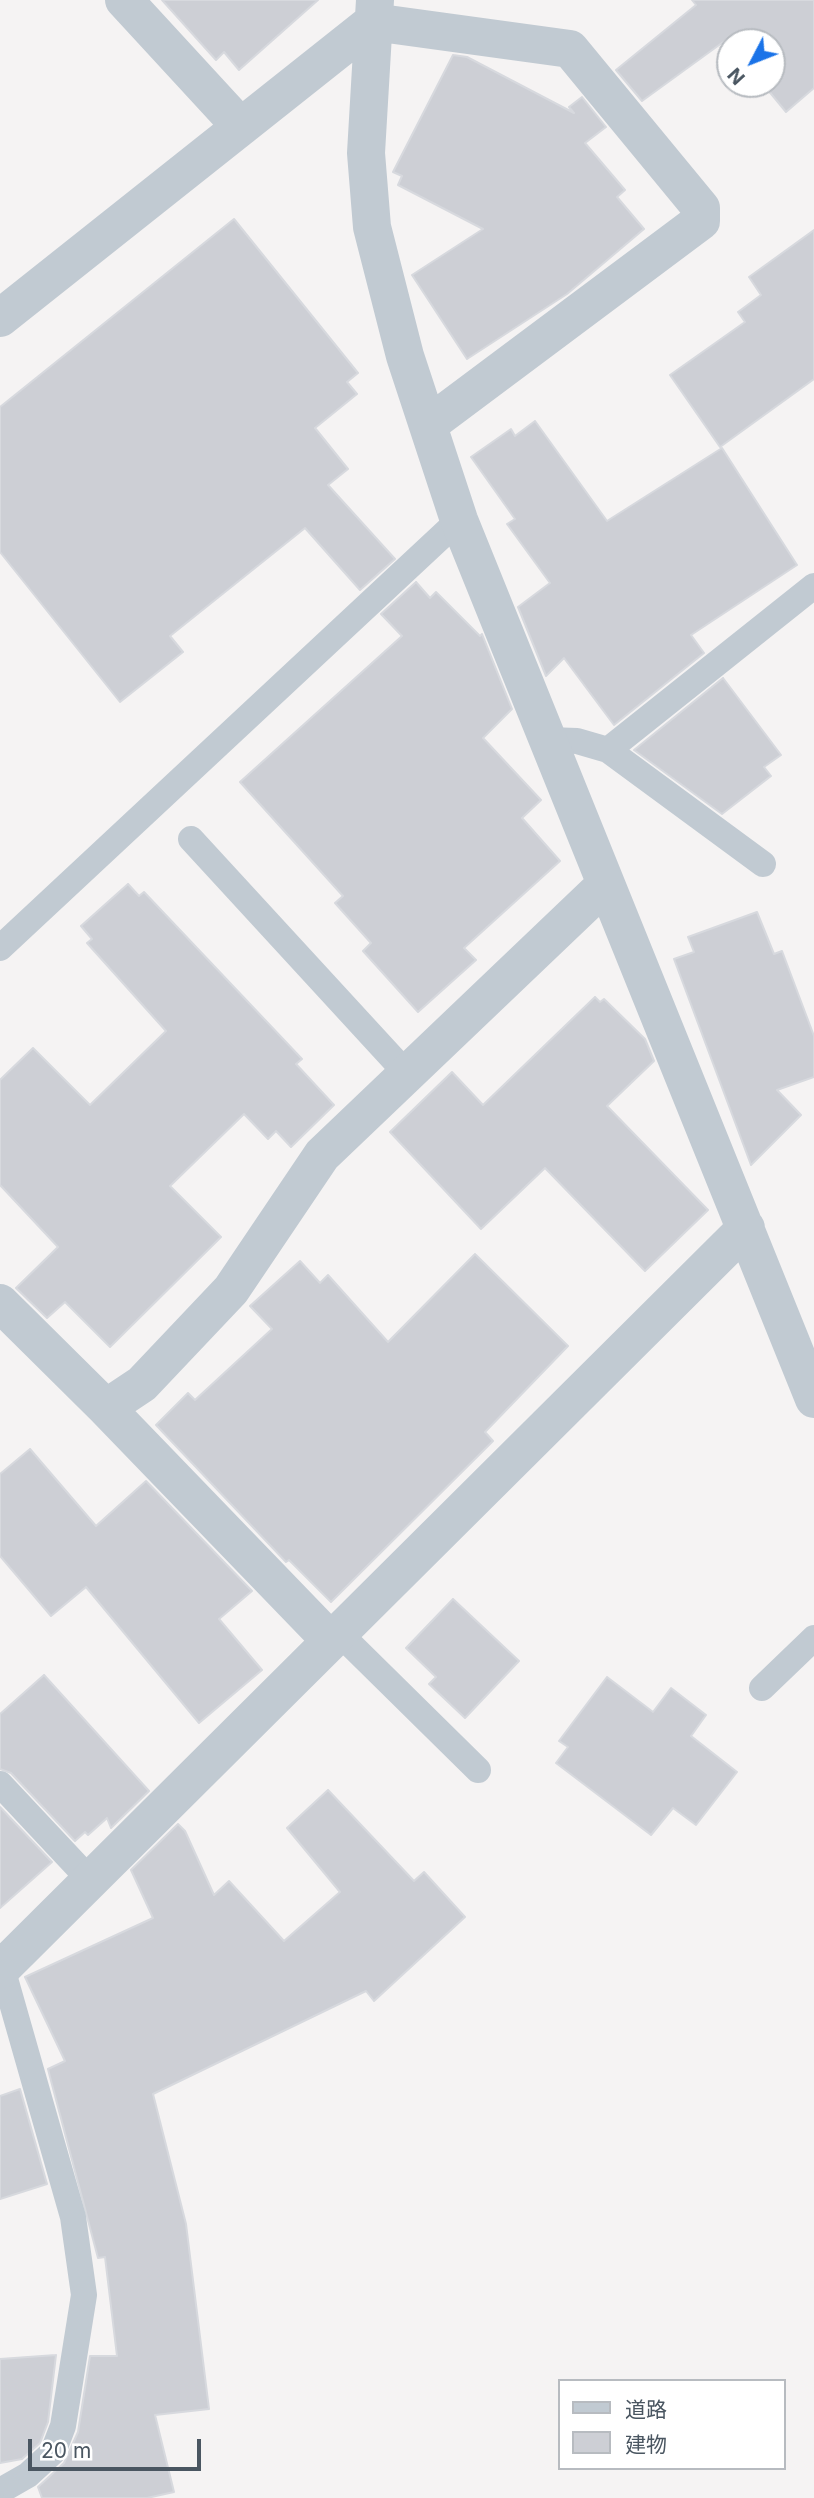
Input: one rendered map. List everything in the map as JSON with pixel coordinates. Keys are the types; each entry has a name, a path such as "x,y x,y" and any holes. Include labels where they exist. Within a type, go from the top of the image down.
{"street":[{"path":"124,0 241,127"},
{"path":"0,318 241,127 374,11"},
{"path":"374,11 366,152 372,227 405,356 459,520 812,1391"},
{"path":"374,11 570,49 701,208 701,221 428,425"},
{"path":"106,1408 142,1384 231,1290 322,1156 606,884"},
{"path":"1,1969 746,1228"},
{"path":"0,1303 335,1637"}],"lane":[{"path":"0,948 459,520"},
{"path":"608,750 814,586"},
{"path":"548,740 577,741 608,750 764,864"},
{"path":"191,839 407,1074"},
{"path":"335,1637 478,1770"},
{"path":"762,1688 814,1638"},
{"path":"0,1784 90,1880"},
{"path":"0,2491 29,2475 53,2452 63,2426 84,2295 73,2217 1,1969"}],"building":[{"path":"162,0 318,0 239,70 224,52 216,60"},
{"path":"692,0 814,0 814,88 786,112 774,98 786,98 786,28 716,28 716,47 642,101 616,70 696,5"},
{"path":"453,55 467,57 574,113 569,107 582,97 606,127 585,143 625,190 617,197 644,229 567,294 467,359 412,275 483,229 398,185 402,176 393,172"},
{"path":"234,219 358,373 347,382 357,394 315,428 348,469 328,485 395,559 360,590 305,528 170,636 183,652 120,702 0,552 0,407"},
{"path":"814,230 814,379 720,447 670,375 745,322 738,312 761,295 749,277"},
{"path":"535,421 607,521 722,448 797,565 691,635 704,653 614,725 564,658 546,676 518,607 550,583 507,524 515,519 471,457 511,429 515,436"},
{"path":"416,582 430,598 436,592 480,636 482,634 512,709 483,738 541,800 522,818 560,861 464,948 476,960 418,1012 363,951 371,943 335,903 343,896 240,782 402,636 381,614"},
{"path":"723,678 781,755 764,767 771,776 722,814 634,750"},
{"path":"128,884 139,896 144,892 302,1059 296,1064 334,1105 291,1147 276,1131 268,1139 244,1114 170,1186 221,1237 110,1347 65,1302 47,1318 16,1288 58,1247 0,1185 0,1080 33,1048 90,1105 166,1031 87,943 92,939 81,926"},
{"path":"757,912 774,954 782,951 814,1036 814,1077 777,1090 801,1115 751,1165 674,959 694,952 688,937"},
{"path":"595,997 600,1002 604,999 645,1039 654,1061 607,1106 708,1210 645,1271 545,1168 481,1229 390,1132 452,1072 483,1105"},
{"path":"475,1254 568,1346 485,1432 493,1441 331,1602 289,1560 286,1562 156,1425 188,1393 195,1400 272,1329 250,1306 300,1261 320,1283 328,1275 388,1342"},
{"path":"30,1449 96,1526 146,1481 252,1591 219,1619 262,1670 199,1723 86,1587 51,1616 0,1556 0,1474"},
{"path":"453,1599 519,1661 465,1718 429,1684 436,1677 406,1648"},
{"path":"44,1675 149,1791 111,1828 107,1818 88,1835 85,1832 75,1841 11,1773 0,1769 0,1714"},
{"path":"607,1677 653,1712 671,1688 706,1715 691,1736 737,1772 696,1825 673,1808 651,1835 556,1763 568,1747 559,1741"},
{"path":"328,1790 414,1881 424,1872 465,1917 374,2001 366,1991 153,2094 186,2224 209,2409 155,2415 174,2492 147,2498 42,2498 38,2487 64,2463 78,2432 90,2356 117,2356 105,2257 98,2258 48,2069 65,2061 25,1977 153,1918 131,1870 178,1824 185,1831 214,1895 229,1881 284,1941 340,1892 287,1828"},
{"path":"0,1807 52,1862 0,1908"},
{"path":"20,2089 47,2184 0,2199 0,2096"},
{"path":"56,2355 48,2422 40,2443 22,2459 0,2463 0,2359"}]}
